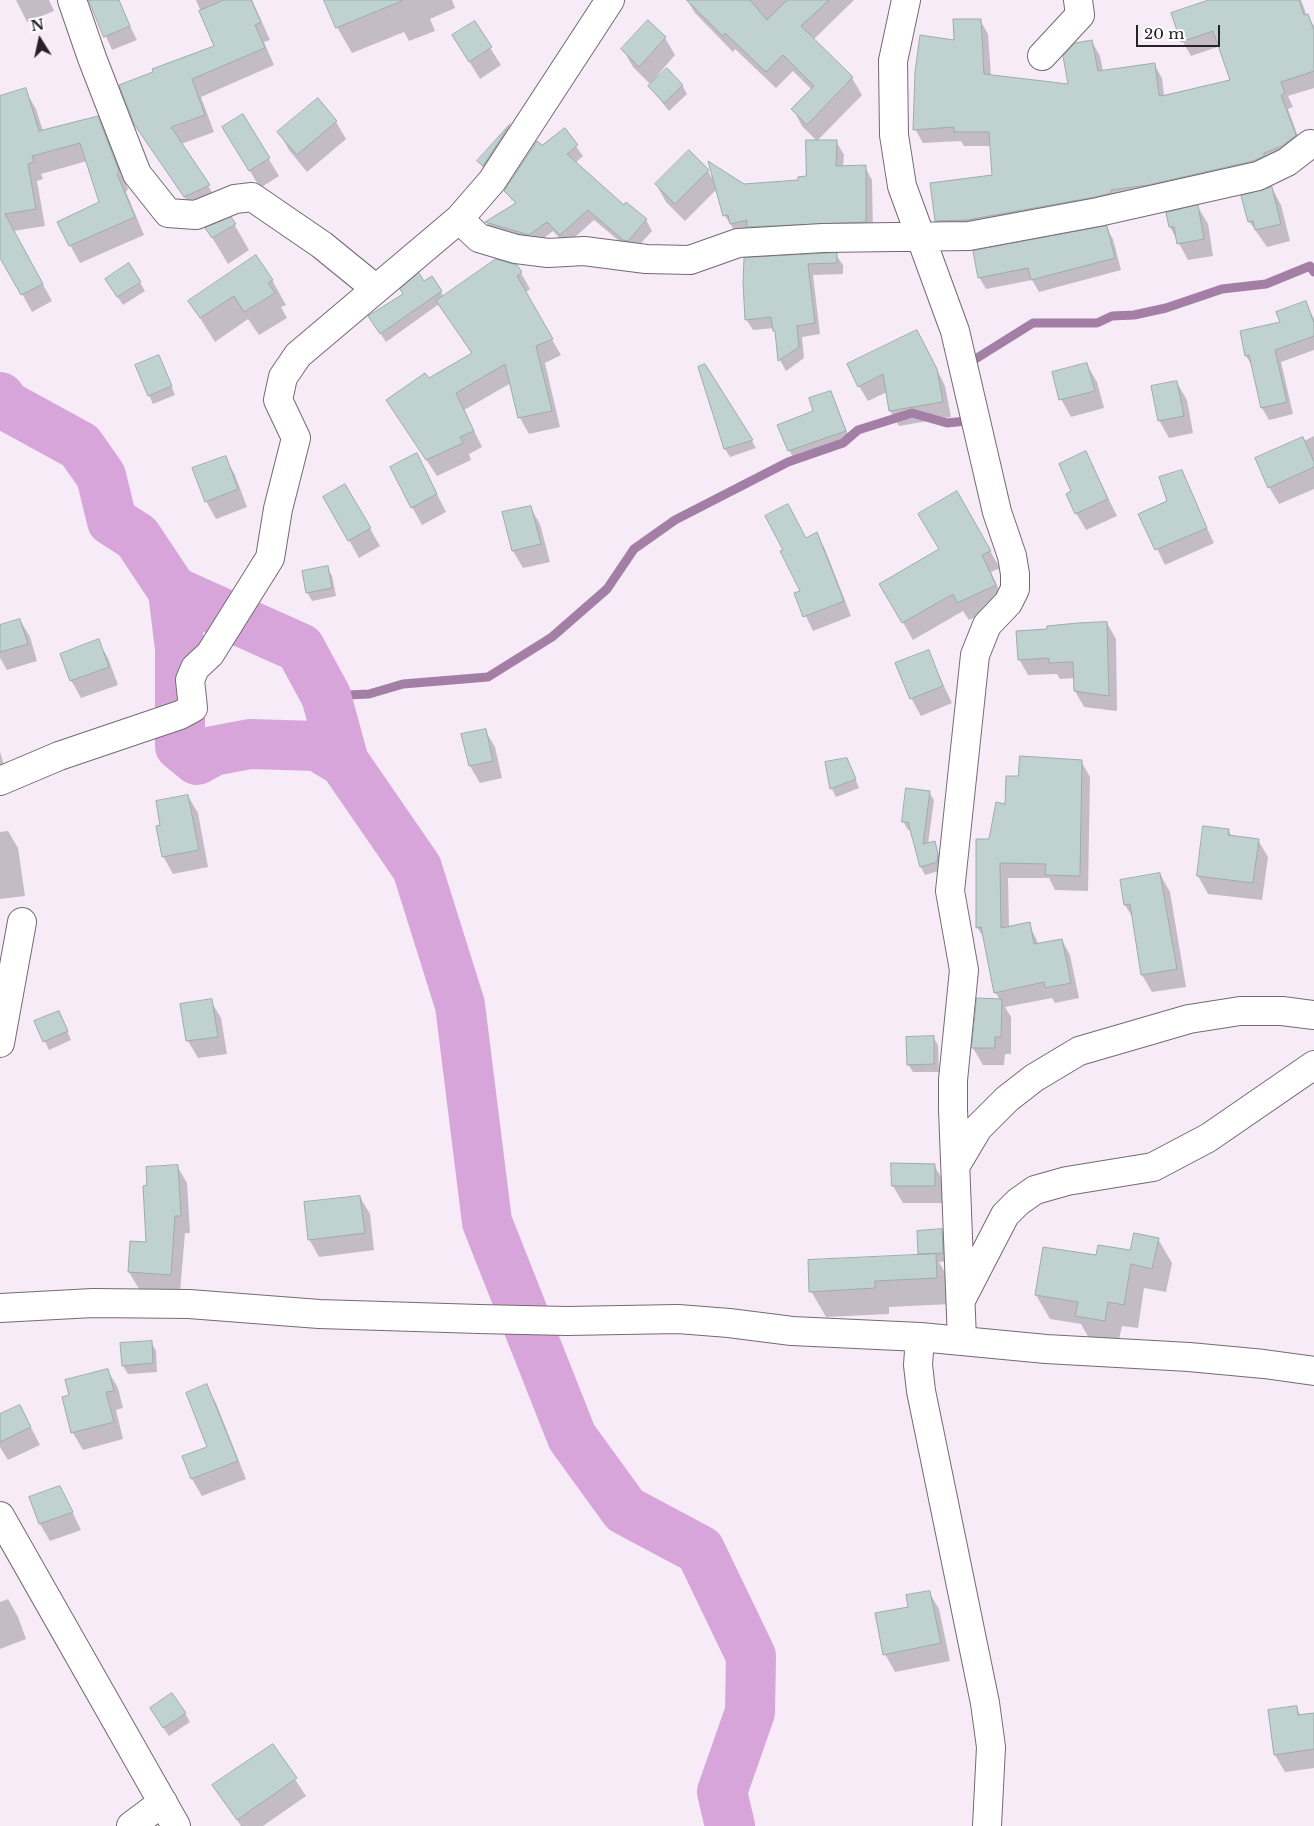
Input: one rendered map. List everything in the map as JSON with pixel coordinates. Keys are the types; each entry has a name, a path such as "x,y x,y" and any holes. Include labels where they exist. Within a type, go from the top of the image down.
{"street":[{"path":"72,0 92,58 137,174 168,214 196,215 236,199 252,197 322,245 376,289"},
{"path":"0,781 59,756 180,715 193,708 190,680 196,668 210,654 270,558 278,509 296,438 278,400 283,377 298,355 459,219 492,181 520,142 610,0"},
{"path":"906,0 893,61 894,135 902,186 919,236 941,287 955,331 997,512 1012,556 1015,574 1015,589 1008,603 987,625 975,656 950,891 964,970 953,1080 962,1340"},
{"path":"1042,56 1080,15 1078,0"},
{"path":"459,219 479,238 516,248 548,253 584,251 646,259 690,260 738,243 823,238 969,236 1017,228 1258,176 1287,162 1310,144"},
{"path":"0,1043 22,922"},
{"path":"956,1165 978,1128 1007,1098 1034,1078 1079,1051 1189,1019 1240,1011 1282,1011 1314,1015"},
{"path":"960,1302 1005,1215 1018,1202 1035,1190 1067,1181 1153,1167 1208,1138 1314,1065"},
{"path":"0,1308 93,1302 189,1304 319,1314 479,1319 566,1321 678,1319 792,1331 920,1337 1046,1349 1189,1357 1314,1371"},
{"path":"920,1337 918,1364 921,1391 985,1703 992,1747 987,1826"},
{"path":"0,1516 176,1826"},
{"path":"131,1826 163,1802"}],"building":[{"path":"89,0 119,0 130,26 104,37"},
{"path":"224,0 251,0 261,22 255,25 265,48 192,79 205,115 171,127 210,185 184,197 134,124 119,85 153,72 152,69 214,46 199,11"},
{"path":"324,0 402,0 402,1 336,28"},
{"path":"687,0 750,0 767,20 787,0 829,0 801,26 853,77 807,125 791,109 814,86 783,55 766,72 725,33 723,36"},
{"path":"1209,0 1299,0 1304,15 1308,14 1314,30 1314,71 1281,82 1285,93 1281,95 1296,135 1282,146 1264,153 1264,156 1253,161 1148,185 1111,190 1111,193 1095,197 967,220 935,221 930,183 992,175 989,132 954,132 954,127 913,130 915,72 920,35 954,40 953,19 981,19 984,74 1068,84 1063,56 1075,43 1092,40 1098,71 1155,63 1159,95 1162,96 1230,80 1213,31 1181,42 1171,13"},
{"path":"648,20 666,37 639,67 621,49"},
{"path":"475,21 492,47 469,62 452,35"},
{"path":"667,68 683,85 664,103 648,86"},
{"path":"26,88 39,131 98,116 119,171 117,174 135,217 69,246 57,222 99,202 80,143 32,156 34,162 28,164 36,209 5,214 43,284 21,295 0,258 0,96"},
{"path":"318,98 337,121 297,155 277,132"},
{"path":"243,114 270,158 249,171 222,127"},
{"path":"510,124 483,166 477,161"},
{"path":"565,128 578,145 567,154 624,205 626,202 647,219 628,241 623,240 588,210 560,235 547,222 529,235 485,222 516,203 504,191 537,141 542,145"},
{"path":"806,140 837,140 836,166 866,165 866,222 746,227 747,220 730,224 728,215 723,216 708,161 744,184 798,180 798,177 806,176"},
{"path":"689,150 709,170 675,204 655,184"},
{"path":"1272,187 1281,224 1255,230 1253,221 1248,222 1241,196"},
{"path":"1198,205 1204,239 1177,244 1174,227 1169,227 1166,213"},
{"path":"231,217 236,224 212,238 205,228"},
{"path":"1107,226 1115,258 1031,280 1028,268 978,278 973,251"},
{"path":"837,253 837,263 808,264 815,323 797,326 799,347 778,361 775,331 773,331 771,317 745,320 744,258"},
{"path":"256,255 273,280 268,283 275,293 244,312 234,296 200,318 188,301"},
{"path":"496,259 517,265 522,272 517,276 553,339 536,346 552,411 518,418 505,364 456,393 474,431 460,437 463,443 426,460 386,400 425,373 429,378 472,353 436,301"},
{"path":"129,263 141,282 117,297 105,279"},
{"path":"419,273 424,281 432,276 442,291 380,334 368,316 403,294 400,289"},
{"path":"1306,301 1314,323 1314,336 1275,350 1287,402 1261,408 1249,355 1245,356 1240,331 1280,322 1276,312"},
{"path":"917,330 937,369 943,402 889,411 883,374 858,387 847,364"},
{"path":"159,355 172,386 148,396 135,365"},
{"path":"1087,363 1095,391 1059,400 1052,372"},
{"path":"705,364 753,440 724,449 698,367"},
{"path":"1177,381 1184,416 1158,421 1151,386"},
{"path":"831,391 846,431 788,451 777,425 813,411 809,398"},
{"path":"1303,437 1314,462 1314,467 1268,488 1255,458"},
{"path":"1086,451 1108,499 1075,514 1066,494 1071,491 1059,464"},
{"path":"417,453 437,494 411,508 390,467"},
{"path":"226,456 238,489 205,502 192,468"},
{"path":"1182,470 1207,528 1155,550 1138,514 1167,501 1159,477"},
{"path":"345,484 371,528 348,541 323,497"},
{"path":"957,491 991,551 982,555 996,585 957,603 953,594 902,623 879,584 939,549 918,514"},
{"path":"788,504 806,538 817,532 844,601 803,617 794,593 800,591 780,551 783,550 765,516"},
{"path":"531,506 541,544 512,551 502,512"},
{"path":"328,566 332,588 306,593 302,571"},
{"path":"20,619 28,644 0,652 0,625"},
{"path":"1107,622 1109,696 1074,691 1073,662 1049,663 1049,658 1018,660 1016,631 1047,629 1047,626"},
{"path":"99,639 109,667 70,681 60,654"},
{"path":"929,650 943,686 910,699 895,663"},
{"path":"486,729 493,761 469,766 461,734"},
{"path":"1020,756 1082,760 1080,876 1045,875 1046,864 1000,863 1001,928 1030,922 1034,944 1062,939 1071,983 1045,988 1044,982 994,993 981,927 976,928 976,839 989,839 996,802 1005,804 1006,776 1018,776"},
{"path":"847,758 856,779 830,789 825,762"},
{"path":"906,788 930,791 923,844 935,841 938,854 937,862 920,867 908,822 902,822"},
{"path":"188,795 199,850 162,857 156,826 160,825 156,801"},
{"path":"1203,826 1229,829 1228,835 1259,839 1253,883 1197,876"},
{"path":"1160,873 1177,969 1141,975 1130,904 1124,905 1120,880"},
{"path":"977,998 1002,999 1001,1037 995,1037 995,1048 972,1048"},
{"path":"212,999 218,1037 186,1041 180,1004"},
{"path":"59,1011 68,1031 43,1042 34,1021"},
{"path":"934,1036 934,1064 907,1065 906,1037"},
{"path":"891,1163 935,1164 935,1186 892,1186"},
{"path":"178,1165 181,1216 175,1216 171,1275 128,1272 130,1241 146,1242 143,1186 147,1185 146,1167"},
{"path":"360,1196 365,1233 308,1240 304,1202"},
{"path":"942,1229 943,1253 918,1254 917,1231"},
{"path":"1134,1233 1159,1238 1152,1269 1131,1264 1124,1305 1108,1302 1105,1321 1075,1316 1078,1302 1035,1295 1043,1247 1096,1255 1098,1245 1130,1250"},
{"path":"936,1254 937,1278 875,1281 875,1288 809,1292 808,1260"},
{"path":"152,1341 153,1363 122,1366 120,1343"},
{"path":"108,1369 114,1391 106,1392 114,1422 71,1433 62,1397 69,1395 65,1380"},
{"path":"207,1384 238,1461 191,1479 182,1456 207,1447 186,1393"},
{"path":"20,1405 31,1427 0,1442 0,1414"},
{"path":"60,1486 73,1512 39,1524 29,1497"},
{"path":"930,1591 941,1643 883,1655 875,1613 908,1607 906,1595"},
{"path":"172,1693 186,1713 163,1728 150,1708"},
{"path":"1297,1706 1298,1715 1314,1713 1314,1749 1274,1755 1268,1710"},
{"path":"273,1744 297,1778 237,1820 212,1785"}],"waterway":[{"path":"969,366 969,363 1033,323 1097,323 1112,316 1134,315 1166,308 1222,289 1266,284 1310,266 1314,272"},
{"path":"0,397 5,405 80,446 101,476 112,521 137,537 173,591 300,648 326,696 344,762 417,868 460,1005 487,1222 572,1437 625,1510 700,1550 751,1656 750,1712 722,1792 730,1826"},
{"path":"326,696 369,694 403,684 488,677 552,637 607,589 634,549 675,520 788,462 843,443 858,430 912,413 947,423 966,421"},
{"path":"173,591 180,649 180,746 197,760 213,751 250,744 317,746 344,762"}]}
